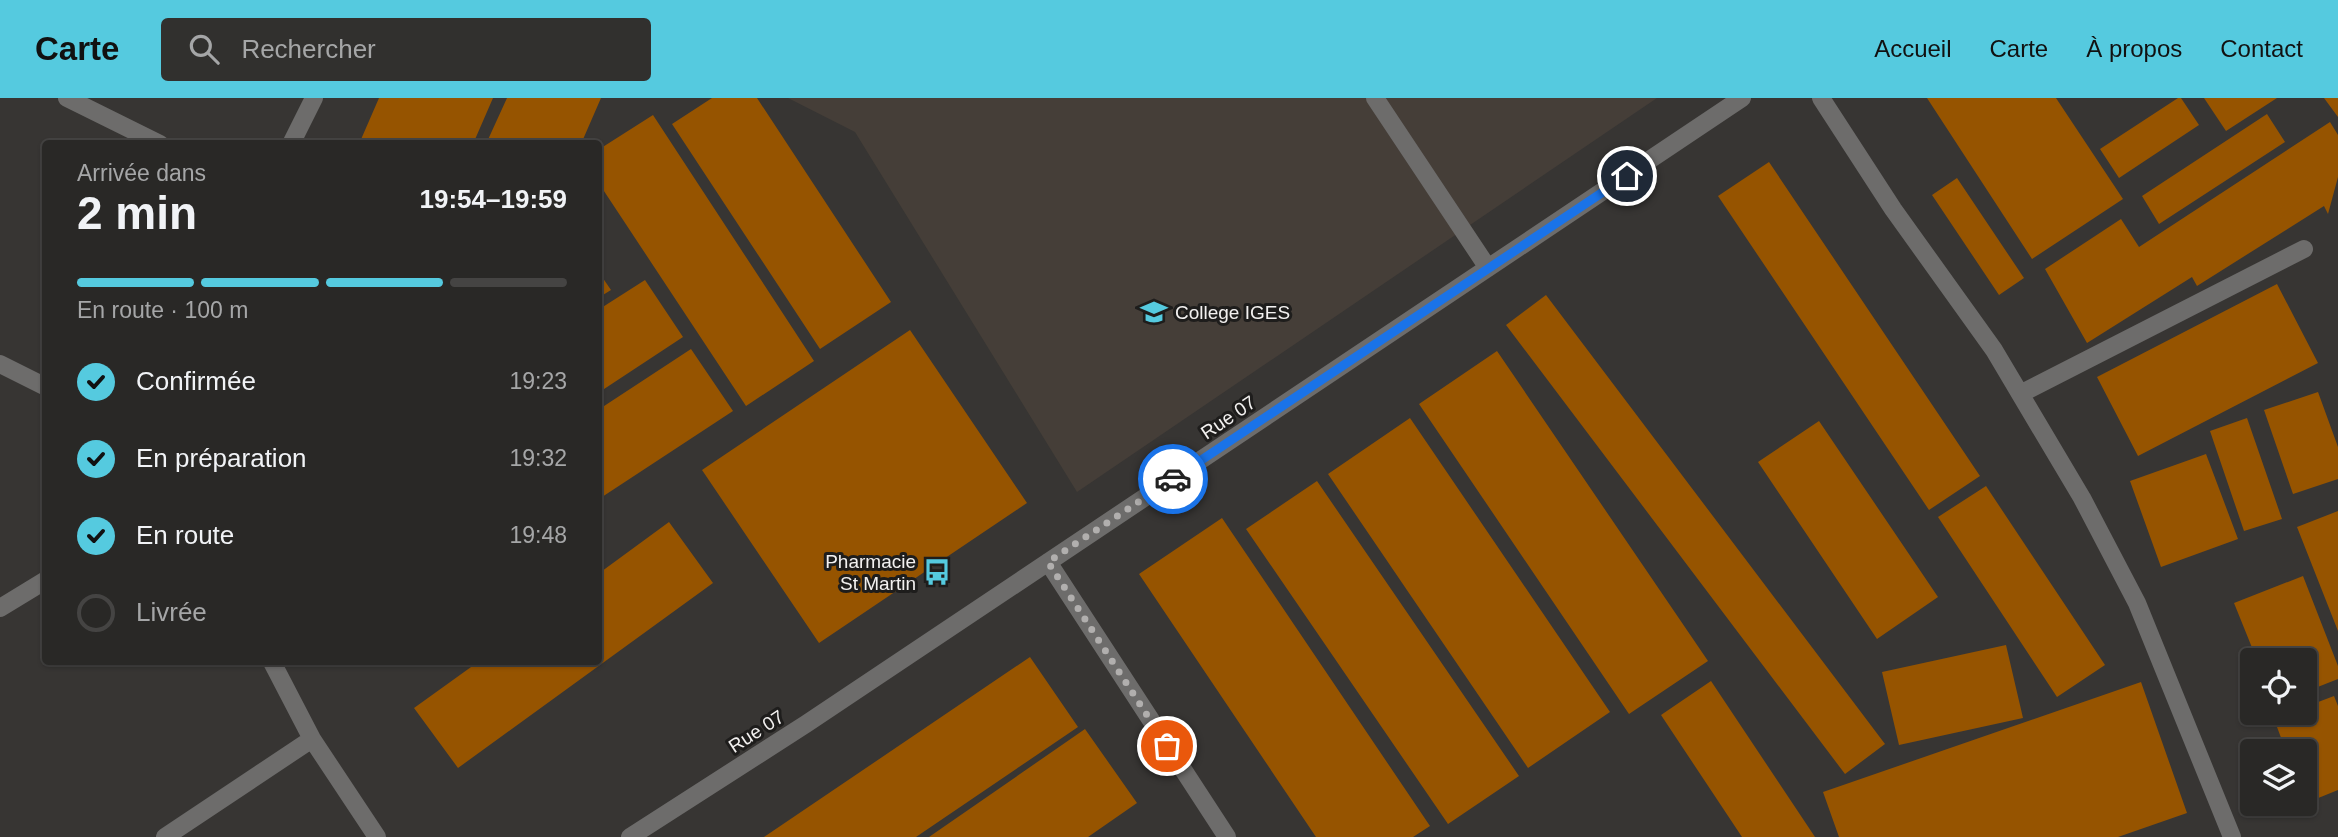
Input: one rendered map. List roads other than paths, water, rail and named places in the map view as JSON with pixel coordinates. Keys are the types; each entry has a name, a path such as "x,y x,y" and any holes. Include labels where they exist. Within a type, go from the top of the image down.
{"street":[{"path":"67,98 152,140"},
{"path":"293,140 314,98"},
{"path":"1375,98 1488,268"},
{"name":"Rue 07","path":"630,837 806,724 1742,98"},
{"path":"1821,98 1893,209 1994,350 2082,498 2137,603 2232,837"},
{"path":"2020,394 2304,249"},
{"path":"0,364 42,385"},
{"path":"1048,562 1227,837"},
{"path":"0,608 42,582"},
{"path":"274,665 312,739 377,837"},
{"path":"165,837 312,739"}],"place":[{"name":"College IGES","path":"1154,312"},
{"name":"Pharmacie St Martin","path":"937,572"}]}
